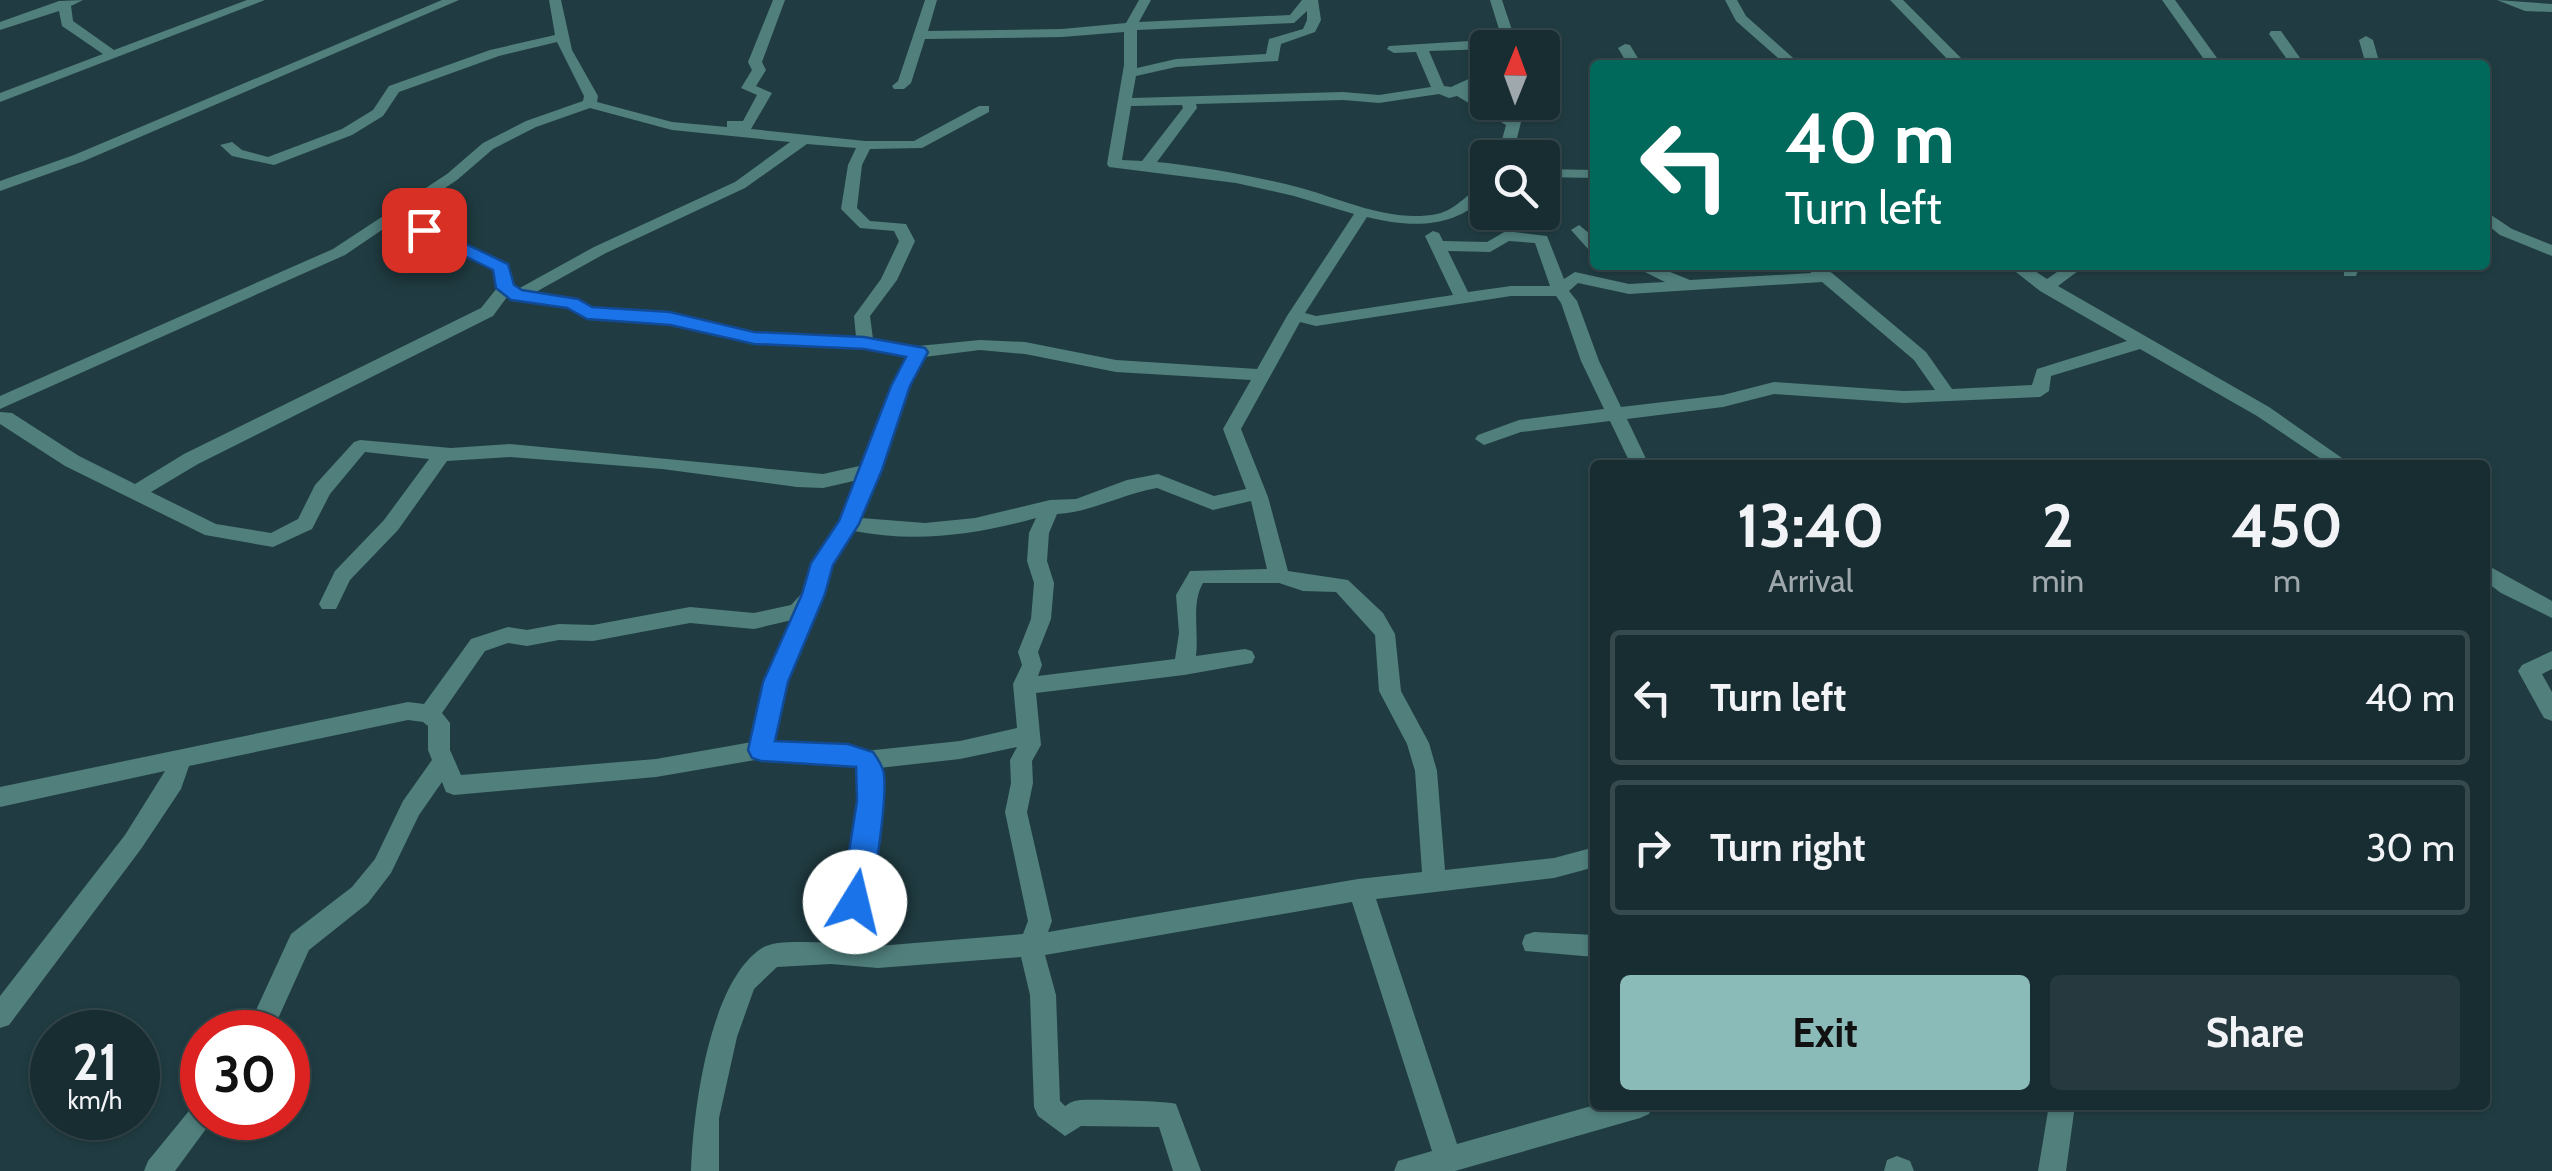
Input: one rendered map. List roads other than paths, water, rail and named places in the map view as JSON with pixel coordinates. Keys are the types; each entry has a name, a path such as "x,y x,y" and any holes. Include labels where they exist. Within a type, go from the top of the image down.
{"street":[{"path":"0,98 259,0"},
{"path":"0,186 79,158 454,0"},
{"path":"555,0 565,50 591,96 590,104"},
{"path":"712,128 722,124 748,126 765,92 748,88 758,74 755,62 779,0"},
{"path":"899,86 922,35 931,0"},
{"path":"1144,0 1131,20 1129,74 1114,164 1275,186 1362,213 1424,221 1449,216 1470,206"},
{"path":"922,35 1062,33 1294,19 1310,0"},
{"path":"1129,74 1173,56 1273,58 1274,42 1308,32 1314,20 1310,0"},
{"path":"1496,0 1505,30"},
{"path":"1731,0 1741,18 1788,60"},
{"path":"1896,0 1956,60"},
{"path":"2168,0 2211,60"},
{"path":"2503,0 2525,7 2552,8"},
{"path":"0,26 71,2 67,23 114,56"},
{"path":"2276,34 2294,60"},
{"path":"227,144 237,153 269,162 347,132 378,112 394,90 479,58 562,36"},
{"path":"2366,40 2372,60"},
{"path":"1394,49 1470,47"},
{"path":"1626,48 1632,60"},
{"path":"1422,50 1449,93 1515,124"},
{"path":"1449,93 1470,83"},
{"path":"1125,102 1470,95"},
{"path":"1146,166 1180,126 1190,108 1188,100"},
{"path":"0,403 339,252 452,177 488,146 531,124 590,104 672,126 917,146 984,108"},
{"path":"1510,140 1516,120"},
{"path":"137,492 191,459 487,312 511,292 740,185 804,138"},
{"path":"864,343 862,316 889,280 907,241 900,227 866,225 848,209 850,183 865,144"},
{"path":"1560,173 1590,174"},
{"path":"401,209 424,230 502,268 511,292"},
{"path":"1279,576 1257,492 1232,430 1295,316 1362,213"},
{"path":"2490,220 2506,232 2552,251"},
{"path":"1424,221 1463,299"},
{"path":"1579,230 1590,242"},
{"path":"1439,246 1490,247 1506,236 1541,238 1560,291 1569,301 1638,460"},
{"path":"1654,270 1697,285"},
{"path":"2021,270 2140,343 2294,428 2336,460"},
{"path":"2046,287 2071,270"},
{"path":"1295,316 1316,321 1511,292 1560,291 1575,278 1630,289 1819,271 1920,356 1949,397"},
{"path":"511,292 572,303 587,313 687,321 709,330 754,338 864,343 918,352 980,344 1024,348 1116,366 1262,374"},
{"path":"1484,438 1519,426 1723,401 1774,388 1949,397 2040,391 2044,373 2140,343"},
{"path":"761,750 776,682 814,594 822,563 848,524 872,470 900,386 918,352"},
{"path":"0,418 6,417 72,461 212,530 273,540 305,524 322,490 360,446 394,446 442,454 501,454 517,449 532,454 662,463 797,480 824,481 872,470"},
{"path":"329,604 342,576 391,525 442,454"},
{"path":"848,524 889,533 998,523 1050,507 1077,506 1158,480 1212,502 1257,492"},
{"path":"1050,507 1039,534 1037,560 1044,583 1041,619 1028,652 1032,665 1024,684 1030,746 1021,760 1022,782 1016,812 1040,921 1031,946 1043,995 1047,1107 1065,1122 1077,1113 1167,1113 1186,1171"},
{"path":"2490,575 2552,610"},
{"path":"1184,668 1189,633 1186,595 1197,576 1279,576 1303,583 1341,584 1386,634 1390,691 1418,743 1426,770 1434,882"},
{"path":"429,714 478,646 508,635 527,638 558,632 592,633 690,615 754,622 798,611 814,594"},
{"path":"1024,684 1050,685 1245,657"},
{"path":"2552,658 2529,671 2552,712"},
{"path":"0,798 408,711 429,714 439,723 439,750 454,784 656,768 761,750 848,754 864,760 960,750 1006,742 1030,733"},
{"path":"0,1016 133,842 172,782 180,757"},
{"path":"831,953 855,902 872,771 864,760"},
{"path":"269,1010 300,942 360,895 383,866 411,808 444,761"},
{"path":"705,1171 706,1118 724,1036 744,982 772,956 831,953 878,957 1031,946 1358,890 1554,868 1590,858"},
{"path":"1358,890 1367,906 1448,1157"},
{"path":"1534,944 1590,946"},
{"path":"1408,1171 1621,1110"},
{"path":"2052,1171 2056,1110"},
{"path":"158,1171 182,1140"}]}
